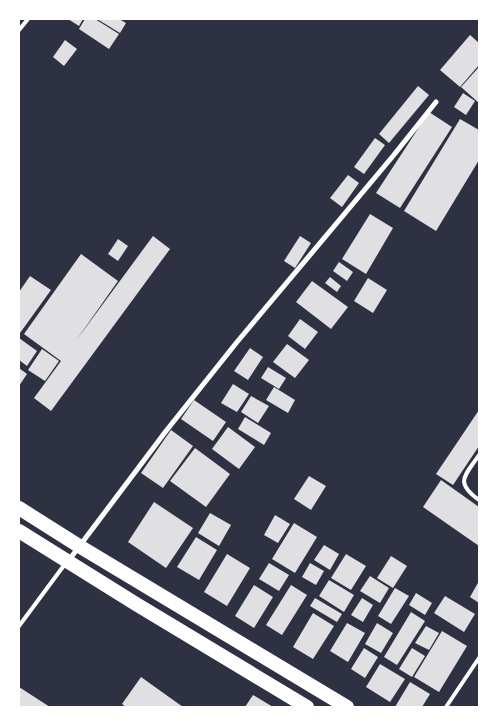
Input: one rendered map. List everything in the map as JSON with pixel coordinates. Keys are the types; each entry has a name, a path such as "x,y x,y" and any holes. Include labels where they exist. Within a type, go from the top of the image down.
{"highway":[{"path":"19,508 347,707"},
{"path":"19,531 307,707"}],"street":[{"path":"67,561 166,431 237,342 436,102"}],"lane":[{"path":"19,30 28,19"},
{"path":"479,455 464,478 465,487 470,494 479,500"},
{"path":"19,626 67,561"},
{"path":"446,707 479,658"}],"building":[{"path":"68,19 83,19 79,26"},
{"path":"85,19 95,19 119,34 109,49 79,29"},
{"path":"97,19 119,19 126,23 120,33"},
{"path":"470,35 479,43 479,65 460,87 440,70"},
{"path":"65,40 77,49 64,66 53,57"},
{"path":"479,67 479,103 461,87"},
{"path":"418,86 429,95 389,143 379,134"},
{"path":"463,93 475,101 466,115 454,107"},
{"path":"429,112 452,127 400,208 376,193"},
{"path":"460,119 479,130 479,160 436,231 404,211"},
{"path":"375,138 385,145 364,174 354,167"},
{"path":"348,175 359,183 342,207 330,198"},
{"path":"370,214 393,228 366,274 342,259"},
{"path":"153,236 170,249 51,411 34,398 61,361 24,334 81,254 118,281 75,342"},
{"path":"300,236 311,243 295,268 284,261"},
{"path":"118,239 128,246 118,261 108,254"},
{"path":"339,262 353,272 347,281 333,271"},
{"path":"30,276 51,290 20,333 19,292"},
{"path":"330,277 341,286 337,292 325,283"},
{"path":"368,278 387,290 373,313 354,301"},
{"path":"312,281 348,307 331,329 296,302"},
{"path":"300,319 318,332 305,349 288,336"},
{"path":"19,338 37,351 27,366 19,360"},
{"path":"287,344 309,360 295,378 273,362"},
{"path":"250,348 263,357 248,380 234,371"},
{"path":"42,349 59,361 45,381 28,370"},
{"path":"268,367 286,378 279,389 261,378"},
{"path":"19,368 27,374 19,386"},
{"path":"233,384 249,394 237,412 221,403"},
{"path":"274,387 295,400 288,413 266,400"},
{"path":"251,396 269,406 258,423 241,412"},
{"path":"194,400 226,422 213,441 181,419"},
{"path":"479,410 479,446 453,485 436,474"},
{"path":"245,417 271,433 264,445 238,429"},
{"path":"228,427 255,447 239,469 212,449"},
{"path":"171,430 193,446 163,488 141,473"},
{"path":"195,448 230,474 206,507 170,481"},
{"path":"309,476 326,486 311,510 294,499"},
{"path":"441,480 479,507 479,546 423,507"},
{"path":"154,502 193,528 166,568 128,542"},
{"path":"210,513 231,525 219,546 198,533"},
{"path":"275,515 290,524 278,543 264,535"},
{"path":"294,523 317,537 295,573 272,559"},
{"path":"196,537 217,550 199,580 177,567"},
{"path":"324,545 339,554 330,570 314,560"},
{"path":"227,554 250,568 227,606 204,592"},
{"path":"346,554 366,566 351,590 331,578"},
{"path":"391,556 407,566 393,588 377,578"},
{"path":"269,563 289,575 279,591 259,579"},
{"path":"310,563 324,571 316,585 302,577"},
{"path":"370,576 389,588 380,603 360,591"},
{"path":"329,580 354,595 344,612 319,596"},
{"path":"479,581 479,603 470,597"},
{"path":"254,585 273,597 254,628 235,616"},
{"path":"291,585 307,595 282,635 266,625"},
{"path":"395,588 409,596 391,624 378,616"},
{"path":"416,593 432,603 425,615 409,605"},
{"path":"445,596 475,614 464,632 434,613"},
{"path":"315,598 342,614 337,622 310,606"},
{"path":"362,598 373,605 363,622 351,615"},
{"path":"411,612 425,621 397,665 384,657"},
{"path":"313,613 334,626 313,659 293,647"},
{"path":"347,623 365,633 348,662 330,651"},
{"path":"377,623 393,633 381,653 365,644"},
{"path":"426,626 439,633 429,650 415,643"},
{"path":"442,631 467,646 439,692 414,677"},
{"path":"364,648 378,657 365,678 351,669"},
{"path":"412,648 425,656 412,677 399,669"},
{"path":"380,664 405,679 390,702 366,687"},
{"path":"141,677 183,707 126,707 122,704"},
{"path":"410,682 430,694 422,707 395,707"},
{"path":"19,687 50,707 19,707"},
{"path":"253,695 273,707 245,707"}]}
